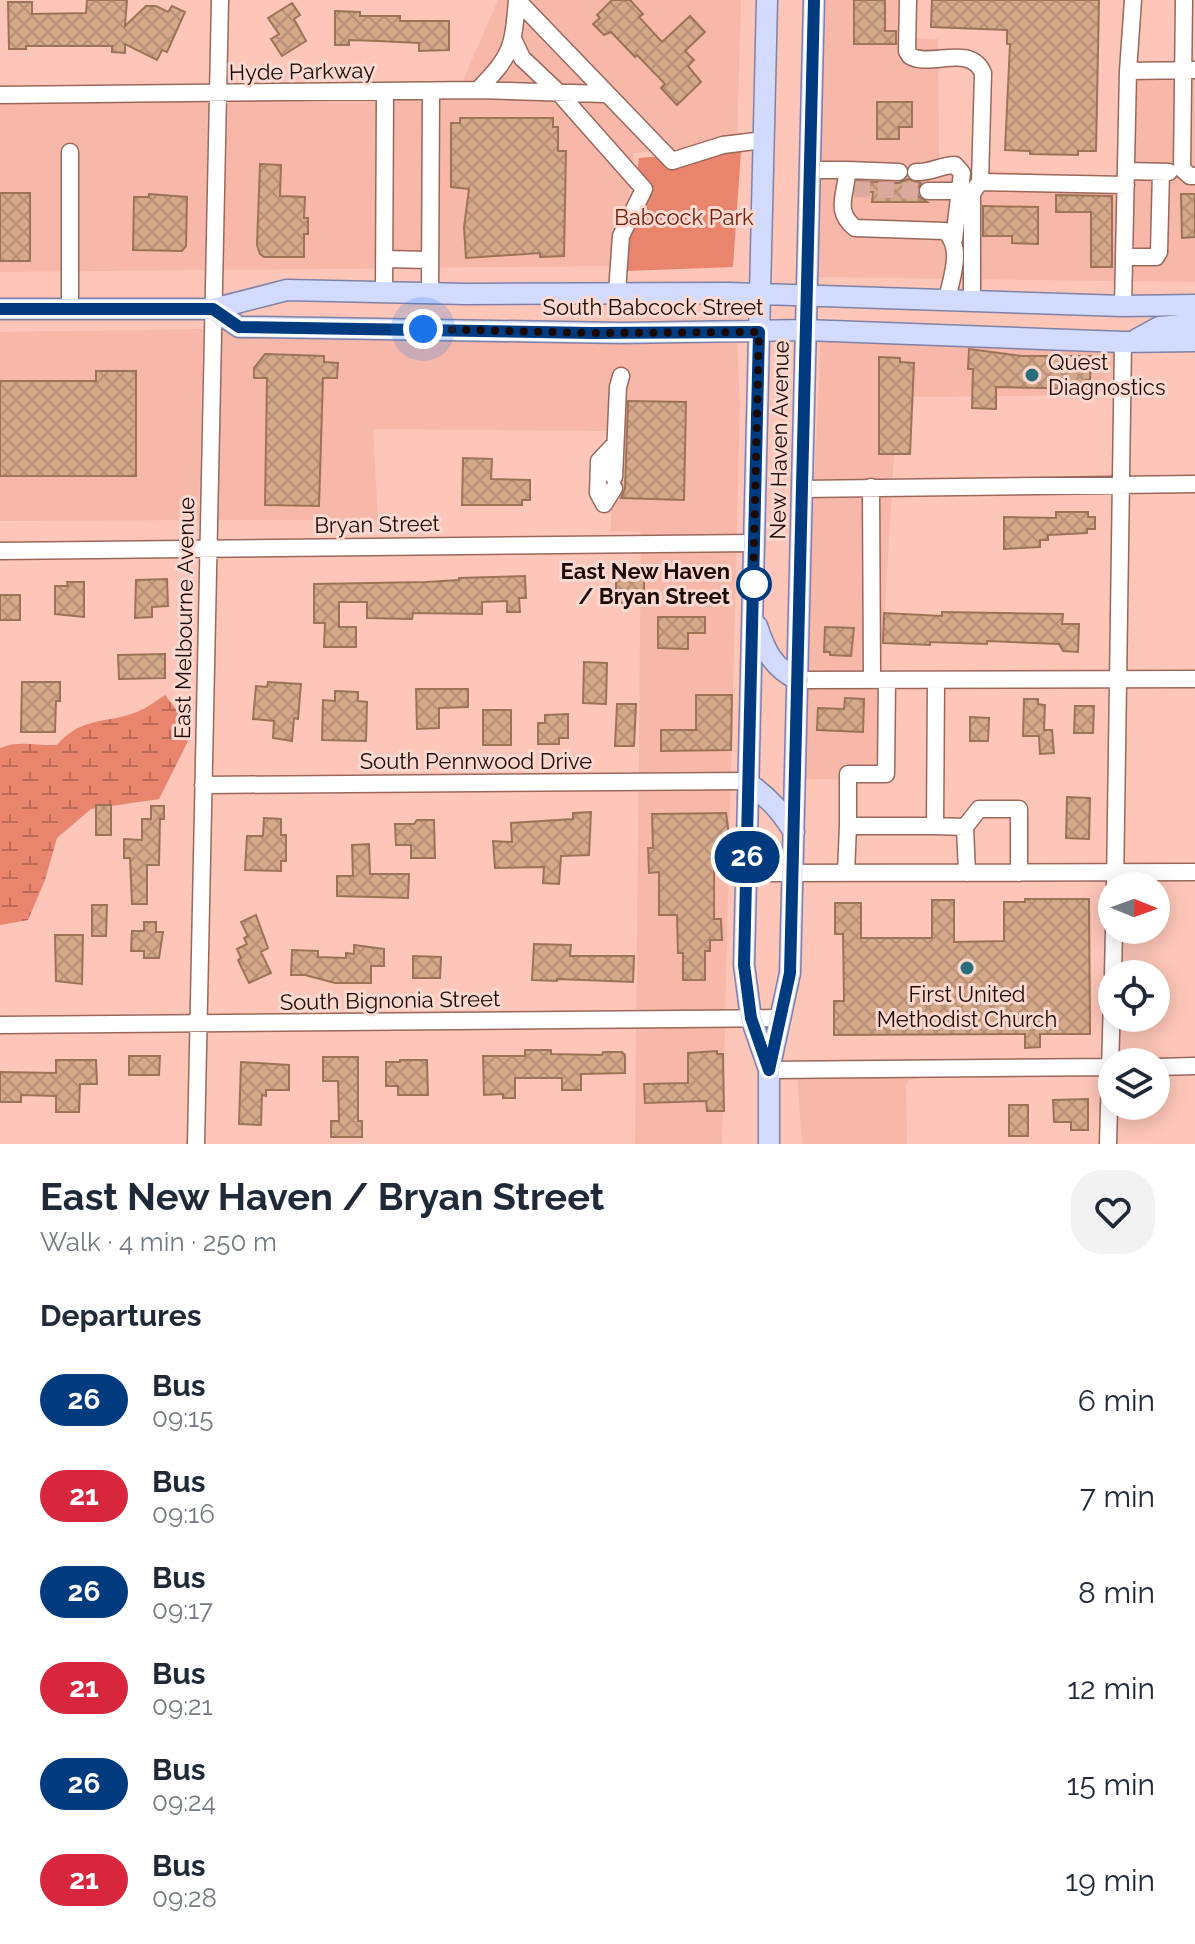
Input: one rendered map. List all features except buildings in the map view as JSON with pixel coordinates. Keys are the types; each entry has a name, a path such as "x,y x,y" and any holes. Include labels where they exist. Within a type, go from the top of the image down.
{"main road":[{"name":"New Haven Avenue","path":"767,0 744,965 751,1018 769,1070"},
{"name":"New Haven Avenue","path":"769,1144 769,1070 790,973 814,0"},
{"name":"South Babcock Street","path":"0,309 213,309 287,290 759,294 1123,306 1195,305"},
{"name":"South Babcock Street","path":"213,309 239,327 592,333 805,330 1195,341"},
{"path":"1128,341 1159,327 1195,324"},
{"path":"753,611 770,658 781,671 798,680"},
{"path":"749,783 777,807 794,832"}],"street":[{"name":"East Melbourne Avenue","path":"196,1144 220,0"},
{"path":"517,0 672,161 723,145 764,140"},
{"path":"478,90 501,66 514,41 517,0"},
{"path":"908,0 907,51 910,56 921,60 930,57 971,60 979,64 983,73 980,182 972,193 972,301"},
{"path":"1123,306 1128,71 1133,0"},
{"path":"1184,0 1189,70 1182,169 1190,174"},
{"path":"514,41 522,58 559,93 644,189 621,236 617,292"},
{"path":"1128,71 1189,70"},
{"name":"Hyde Parkway","path":"0,95 478,90 605,94"},
{"path":"430,293 431,91"},
{"path":"384,292 385,92"},
{"path":"70,152 70,309"},
{"path":"809,170 928,173 945,165 955,165 962,173 954,239 956,252 947,300"},
{"path":"847,170 850,188 840,200 842,213 855,228 945,231 954,239"},
{"path":"980,182 1126,178 1161,172 1190,174"},
{"path":"1125,257 1156,257 1159,252 1161,172"},
{"path":"928,191 959,191"},
{"path":"384,259 430,260"},
{"path":"1115,872 1122,483 1128,341"},
{"path":"615,444 599,461 598,493 604,504 614,483 621,376"},
{"path":"802,489 1195,484"},
{"path":"846,873 848,774 886,774 871,487"},
{"name":"Bryan Street","path":"0,551 754,543"},
{"path":"798,680 1195,679"},
{"path":"935,826 936,680"},
{"name":"South Pennwood Drive","path":"203,785 749,783"},
{"path":"967,873 965,827 979,809 1019,809 1019,873"},
{"path":"848,826 965,827"},
{"path":"1170,874 1195,872"},
{"path":"747,873 1019,873 1098,879"},
{"name":"South Bignonia Street","path":"0,1025 781,1018"},
{"path":"1170,1067 1195,1066"},
{"path":"769,1070 1098,1067"},
{"path":"1108,1144 1109,1120"}],"shaded area":[{"path":"498,0 741,0 737,143 634,153 619,266 223,270 229,87 460,87"},
{"path":"826,0 906,0 905,38 938,39 939,166 1117,180 1115,281 817,277"},
{"path":"1195,78 1195,282 1133,281 1137,79"},
{"path":"0,87 210,88 205,270 0,272"},
{"path":"203,329 199,520 0,521 0,332"},
{"path":"221,329 737,340 740,402 722,1144 635,1144 641,532 611,531 610,431 373,429 378,520 218,520"},
{"path":"821,338 1114,349 1111,395 905,397 897,404 875,780 804,779"},
{"path":"919,1066 919,1078 909,1080 906,1085 907,1144 802,1144 797,1073"}],"green space":[{"name":"Babcock Park","path":"741,150 733,267 626,271 639,158"},
{"path":"165,695 193,731 159,799 91,809 57,838 45,880 28,920 0,925 0,748 21,744 57,745 76,729 137,712"}],"tunnel":[{"path":"854,189 928,191"}],"bus line":[{"name":"26","path":"0,309 213,309 239,327 329,330 453,328 592,333 759,332 744,965 751,1018 769,1070 790,973 814,0"}],"place":[{"name":"Quest Diagnostics","path":"1032,375"},
{"name":"East New Haven / Bryan Street","path":"754,584"},
{"name":"First United Methodist Church","path":"967,968"}],"route":[{"path":"423,329 592,333 759,332 753,588 754,584"}]}
